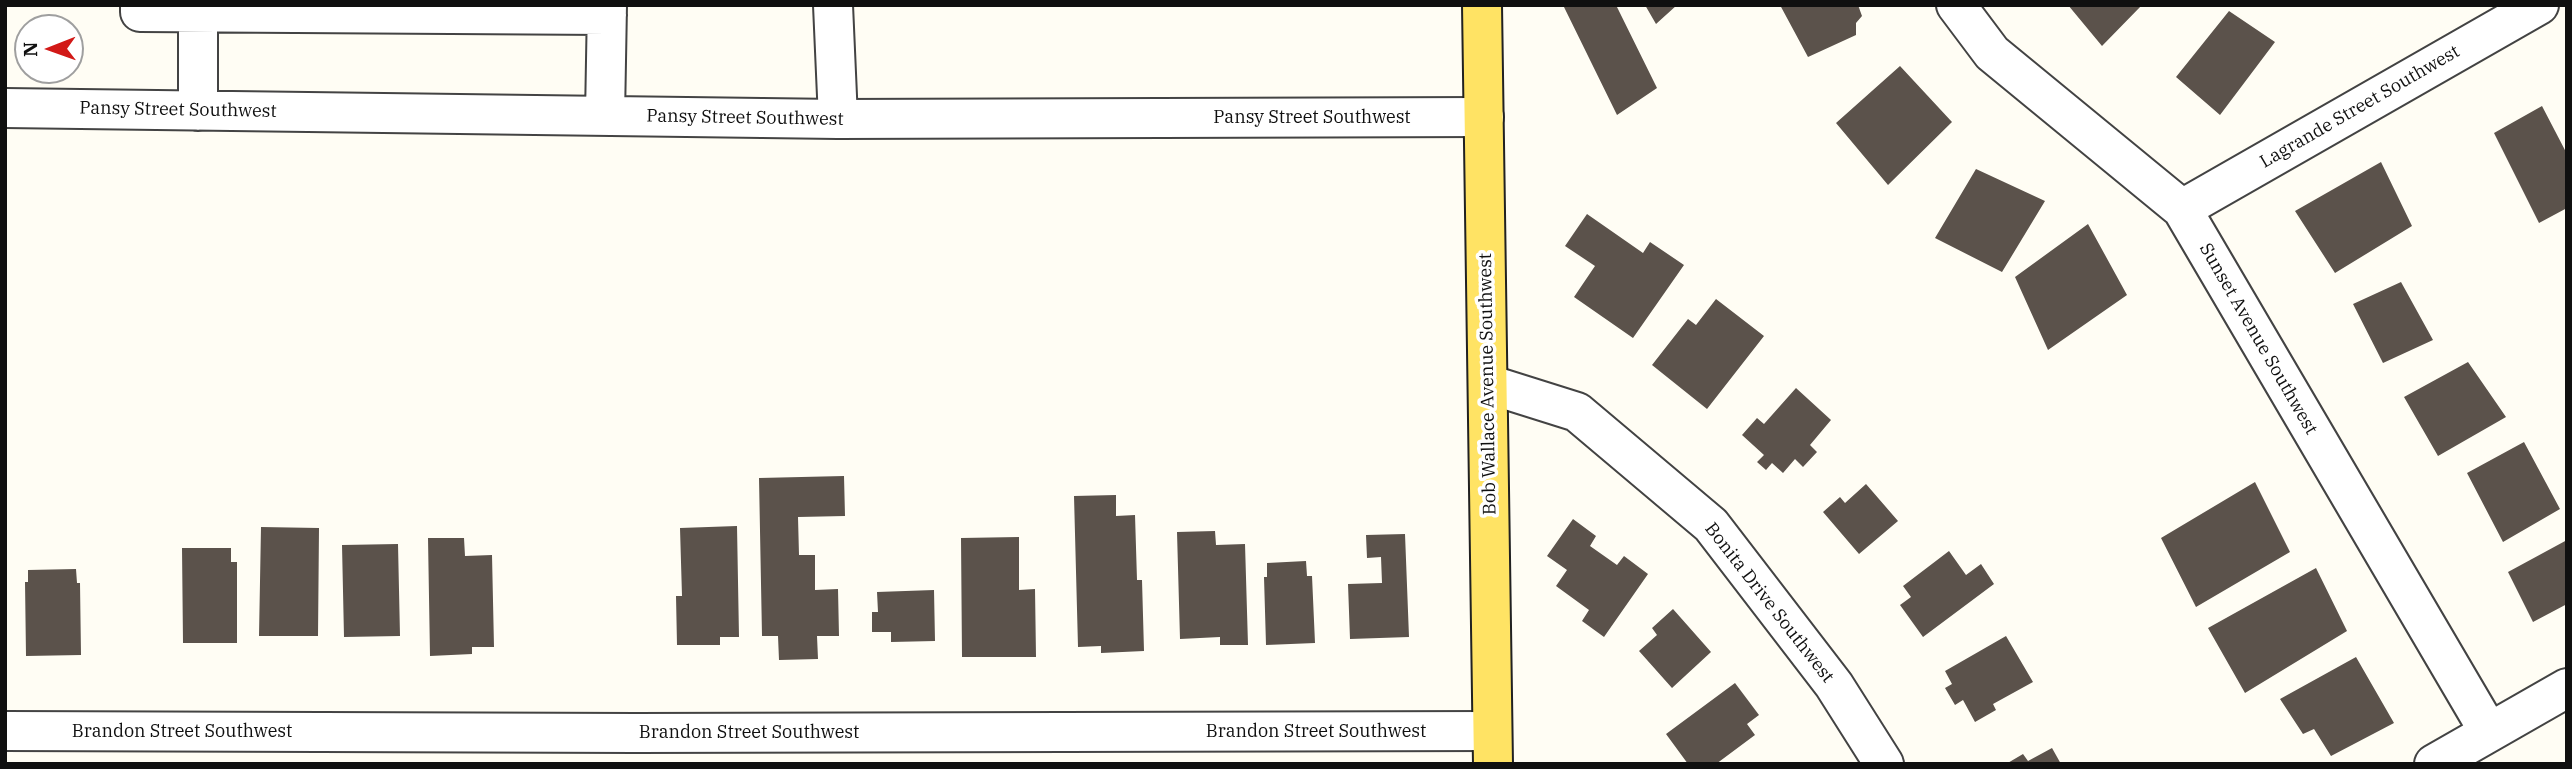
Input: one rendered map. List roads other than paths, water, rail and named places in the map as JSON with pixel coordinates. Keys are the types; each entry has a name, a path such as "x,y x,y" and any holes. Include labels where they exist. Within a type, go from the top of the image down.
{"main road":[{"name":"Bob Wallace Avenue Southwest","path":"1479,6 1484,117 1492,747"}],"street":[{"path":"140,5 140,12 198,9 607,10 605,116"},
{"path":"834,5 838,119"},
{"name":"Sunset Avenue Southwest","path":"1956,5 1992,53 2182,209 2489,732"},
{"name":"Lagrande Street Southwest","path":"2182,209 2539,5"},
{"path":"198,9 198,111"},
{"name":"Pansy Street Southwest","path":"5,108 838,119 1484,117"},
{"name":"Bonita Drive Southwest","path":"1488,384 1577,412 1711,525 1834,685 1884,764"},
{"path":"2434,764 2567,688"},
{"name":"Brandon Street Southwest","path":"5,731 664,733 1492,747"}]}
